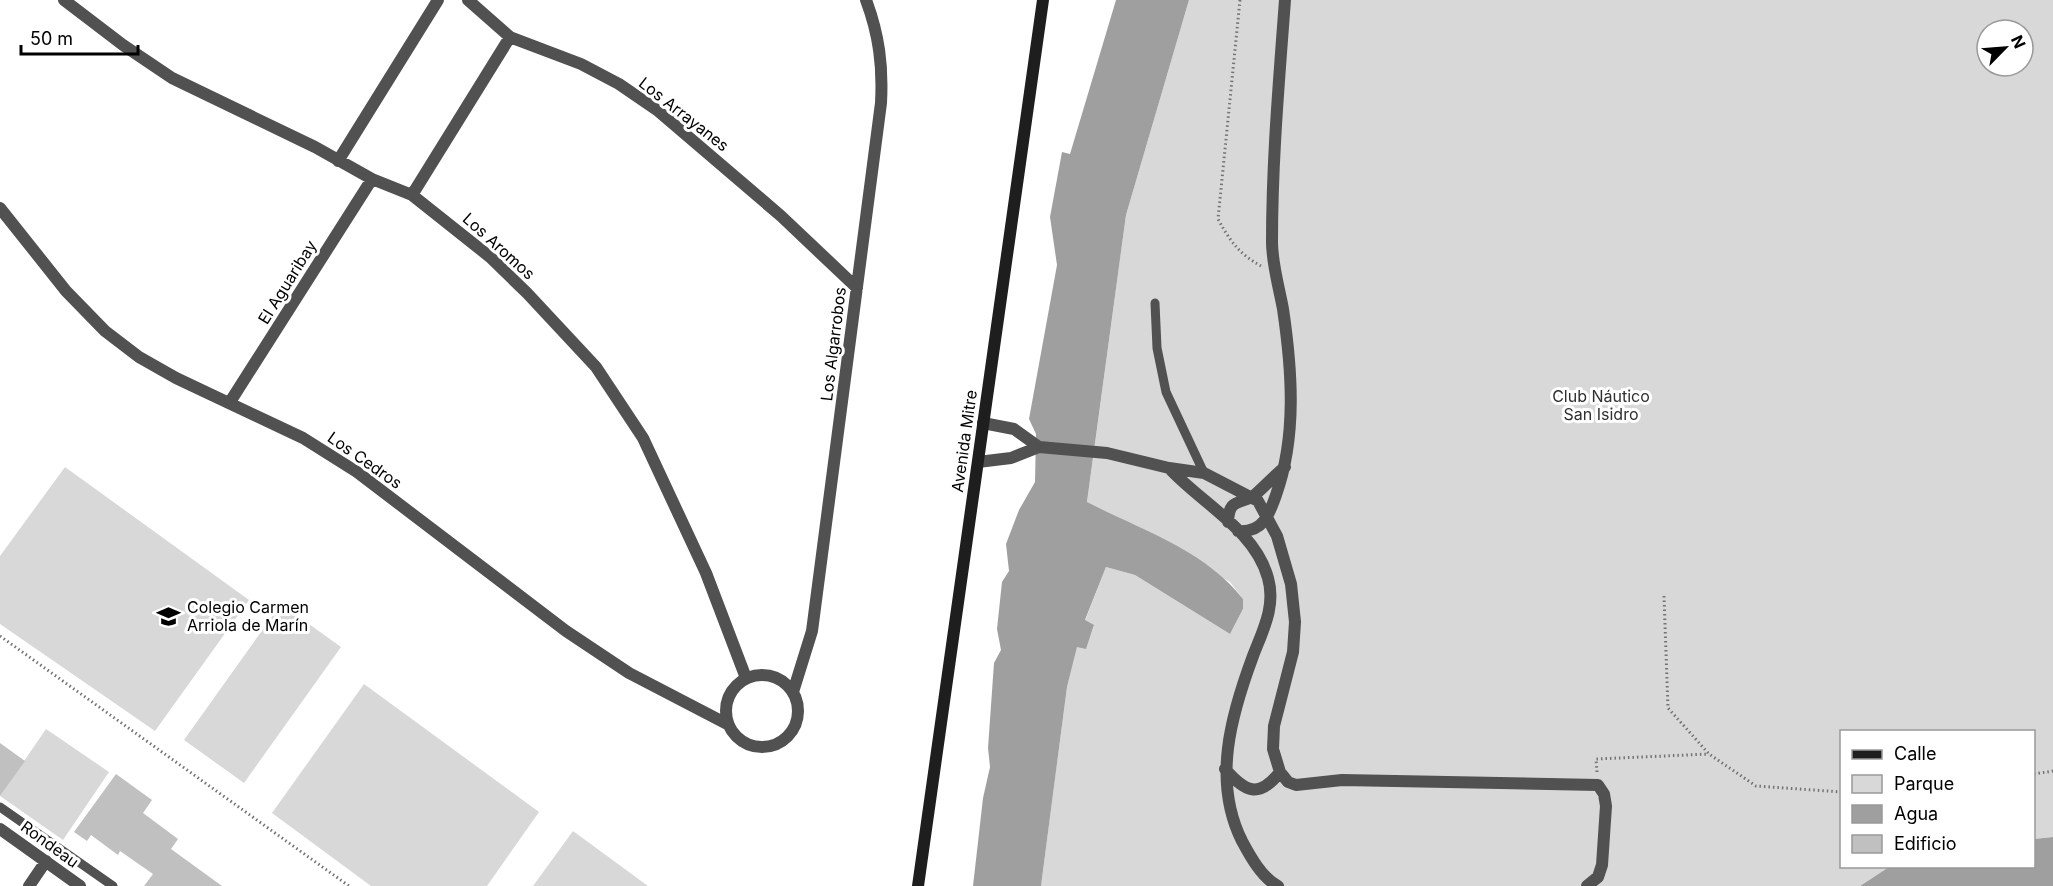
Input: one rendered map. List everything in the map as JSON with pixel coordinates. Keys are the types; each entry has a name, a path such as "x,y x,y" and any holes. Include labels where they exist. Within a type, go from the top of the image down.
{"street":[{"name":"Los Aromos","path":"64,0 123,45 172,78 372,179 412,195 490,257 527,293 596,367 618,396 642,438 706,573 746,678"},
{"path":"338,161 438,0"},
{"name":"Los Arrayanes","path":"468,0 483,5 510,38 581,64 618,84 657,110 781,216 857,288"},
{"name":"Los Algarrobos","path":"793,692 812,631 882,82 882,57 878,30 866,0"},
{"name":"Avenida Mitre","path":"918,886 1043,0"},
{"path":"1238,531 1256,529 1268,517 1285,467 1291,415 1289,349 1272,246 1273,154 1285,0"},
{"path":"412,195 510,38"},
{"name":"El Aguaribay","path":"231,402 372,179"},
{"name":"Los Cedros","path":"0,208 66,291 105,331 139,357 176,378 303,438 357,472 566,631 629,673 729,725 735,735 755,747 779,743 795,726 798,703 793,692"},
{"path":"983,423 1014,429 1042,447"},
{"path":"978,462 1011,458 1042,447 1107,453 1169,468 1204,473 1251,497 1264,508 1278,536 1291,584 1295,622 1293,652 1274,726 1273,749 1280,772 1288,782 1296,785 1342,780 1598,785 1604,794 1606,806 1602,865 1598,876 1587,886"},
{"path":"1228,522 1231,507 1237,501 1251,497 1285,467"},
{"path":"1169,468 1238,531 1259,555 1265,568 1272,607 1237,706 1228,740 1225,769 1235,826 1251,858 1278,886"},
{"path":"729,725 726,703 737,684 746,678 756,675 777,678 793,692"},
{"path":"1225,769 1239,785 1251,790 1270,785 1280,772"},
{"name":"Rondeau","path":"0,829 80,886"},
{"path":"29,886 46,861"}],"lane":[{"path":"1155,303 1157,348 1166,392 1204,473"},
{"path":"0,807 113,886"}],"path":[{"path":"1240,0 1218,219 1231,244 1242,256 1276,272"},
{"path":"1664,596 1668,708 1709,754 1756,786 1840,792"},
{"path":"0,636 350,886"},
{"path":"1598,785 1596,759 1709,754"},
{"path":"2035,774 2053,771"}],"green space":[{"name":"Club Náutico San Isidro","path":"1189,0 2053,0 2053,837 2035,839 2035,730 1840,730 1840,868 1887,868 1860,886 1041,886 1067,687 1077,646 1086,648 1094,626 1085,621 1106,567 1135,575 1230,634 1243,609 1243,599 1230,582 1087,503 1126,215"},
{"path":"65,467 249,600 155,731 0,624 0,556"},
{"path":"281,604 341,647 244,783 184,740"},
{"path":"364,684 539,812 487,886 371,886 272,813"},
{"path":"46,729 109,772 63,840 0,796"},
{"path":"573,831 648,886 533,886"}],"water":[{"path":"1116,0 1189,0 1126,215 1087,502 1171,543 1210,567 1243,599 1243,609 1230,634 1135,575 1106,567 1085,620 1094,625 1086,649 1077,647 1067,687 1041,886 973,886 983,798 990,767 988,748 994,663 1001,650 997,629 1002,582 1009,571 1006,544 1019,510 1035,482 1036,434 1029,419 1057,265 1050,217 1062,152 1070,154"},
{"path":"2053,837 2053,886 1860,886 1887,868 2035,868 2035,839"}],"building":[{"path":"0,743 25,761 0,796"},
{"path":"116,774 152,800 143,813 178,839 171,849 222,886 144,886 153,874 120,851 118,855 91,835 87,841 74,832"}],"place":[{"name":"Colegio Carmen Arriola de Marín","path":"169,616"}]}
